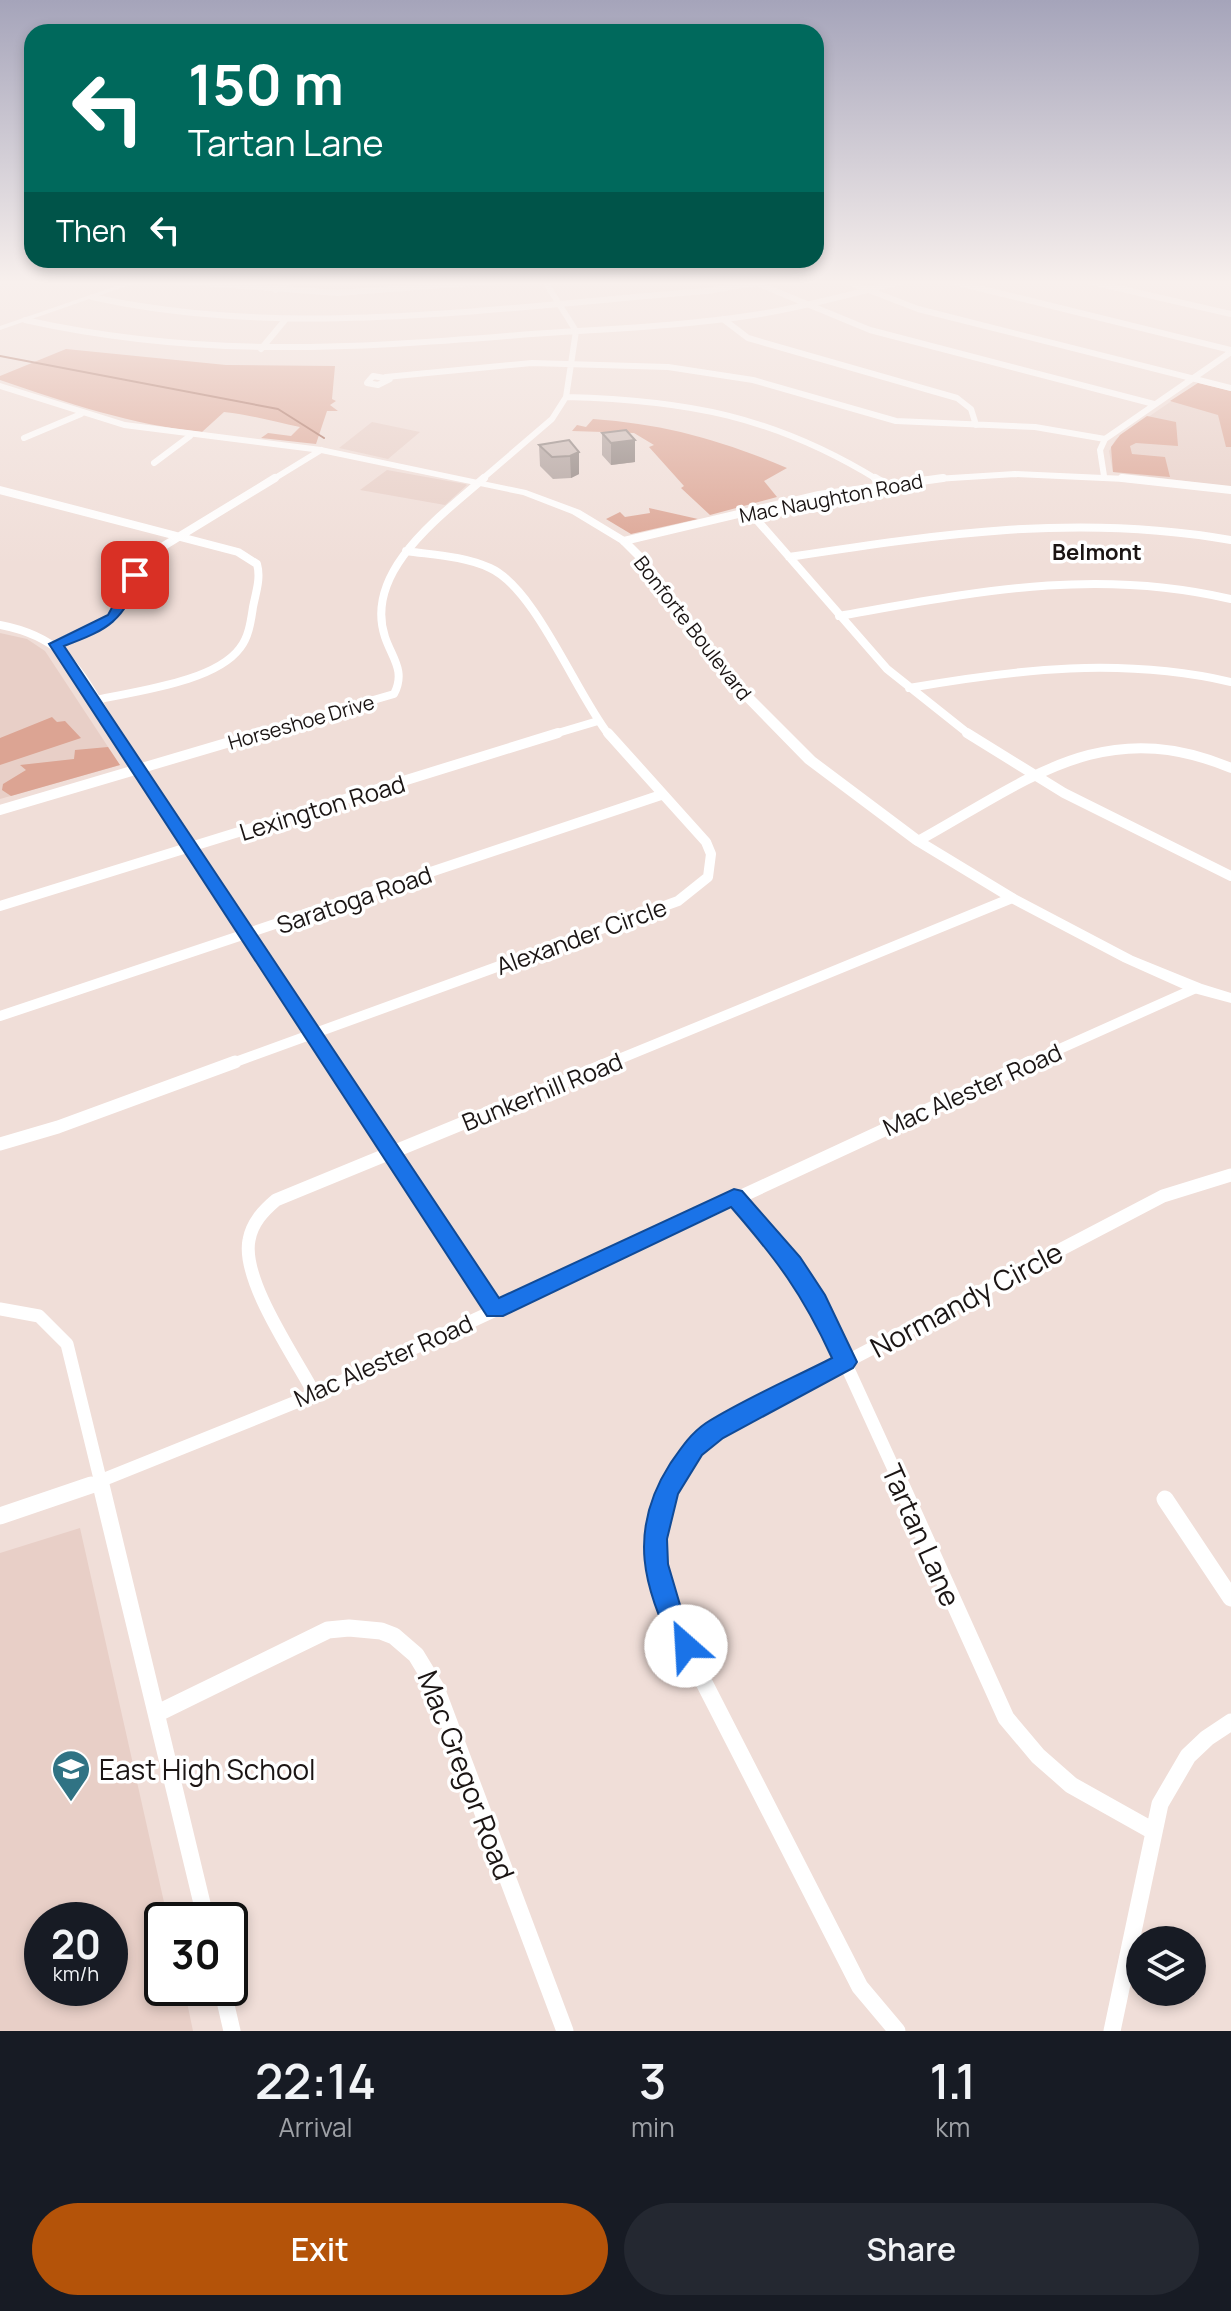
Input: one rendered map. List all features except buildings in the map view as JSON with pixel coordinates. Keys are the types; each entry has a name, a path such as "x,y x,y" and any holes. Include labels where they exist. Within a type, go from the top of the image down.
{"main road":[{"name":"Bonforte Boulevard","path":"0,386 81,414 153,431 321,450 482,482 563,506 624,541 658,579 729,678 765,718 810,760 918,841 1012,898 1128,959 1196,988 1231,998"}],"street":[{"path":"386,377 409,375"},
{"name":"Horseshoe Drive","path":"0,810 394,694 402,683 402,674 382,628 384,593 390,576 406,551 552,419 566,397 571,375"},
{"path":"722,375 896,421 1053,429 1105,439"},
{"path":"876,375 957,398 971,409 976,425"},
{"path":"1042,375 1154,404"},
{"path":"1180,375 1231,388"},
{"path":"1104,476 1100,450 1105,439 1198,375"},
{"path":"566,397 638,398 717,412 814,443 885,484"},
{"path":"24,438 81,414"},
{"path":"154,463 190,436"},
{"path":"56,644 91,631 113,618 122,606 141,561 321,450"},
{"name":"Mac Naughton Road","path":"624,541 885,484 984,475 1104,476 1231,490"},
{"path":"0,490 238,552 257,564 260,575 243,645 231,658 213,668 96,700"},
{"path":"750,512 839,616 909,688 1039,777 1231,876"},
{"path":"789,557 953,532 1039,525 1137,528 1231,540"},
{"name":"Alexander Circle","path":"0,1144 58,1127 690,894 708,877 711,854 699,832 661,795 598,721 517,586 506,576 472,561 406,551"},
{"path":"839,616 1009,588 1095,582 1174,587 1231,599"},
{"path":"0,625 32,631 56,644 250,933 495,1310"},
{"path":"909,688 1032,667 1084,663 1143,666 1231,682"},
{"name":"Lexington Road","path":"0,906 598,721"},
{"path":"918,841 1039,777 1105,749 1134,746 1173,748 1231,768"},
{"name":"Saratoga Road","path":"0,1016 661,795"},
{"name":"Bunkerhill Road","path":"314,1393 251,1273 246,1256 253,1222 276,1200 1012,898"},
{"name":"Mac Alester Road","path":"0,1516 101,1483 314,1393 734,1197 1196,988"},
{"name":"Normandy Circle","path":"897,2031 853,1973 671,1618 655,1564 659,1514 677,1469 694,1447 714,1431 1163,1196 1231,1175"},
{"name":"Tartan Lane","path":"734,1197 806,1282 845,1362 987,1683 1006,1718 1055,1776 1104,1810 1153,1831"},
{"path":"0,1309 25,1310 48,1318 67,1344 202,1902"},
{"path":"1165,1499 1231,1598"},
{"name":"Mac Gregor Road","path":"158,1713 328,1630 354,1626 383,1629 402,1639 421,1658 436,1688 565,2031"},
{"path":"1112,2031 1153,1831 1174,1772 1193,1747 1231,1722"},
{"path":"226,2006 232,2031"}],"shaded area":[{"path":"334,375 332,399 336,401 330,405 338,411 327,411 316,444 261,438 268,433 291,436 300,427 224,412 202,432 150,424 50,397 0,380 0,376"},
{"path":"1198,383 1231,391 1231,487 1113,472 1109,451 1116,439"},
{"path":"1198,383 1231,391 1231,447 1226,447 1218,415 1170,401"},
{"path":"1147,416 1176,422 1178,446 1136,443 1130,446 1132,454 1165,457 1170,477 1113,472 1111,447 1120,435"},
{"path":"593,419 692,435 787,468 764,481 777,497 710,515 681,488 684,486 649,447 654,445 634,433 572,431 577,425 586,427"},
{"path":"372,422 420,432 388,459 339,448"},
{"path":"387,470 467,485 445,505 360,490"},
{"path":"649,508 698,519 631,534 606,519 620,512 625,517 650,513"},
{"path":"0,633 27,639 45,651 120,765 0,799"},
{"path":"52,717 57,722 65,721 81,738 0,765 0,738"},
{"path":"108,747 120,765 11,796 2,790 3,784 26,770 20,765 74,759 75,750"},
{"name":"East High School","path":"80,1528 164,1902 144,1902 144,2006 188,2006 193,2031 0,2031 0,1553"}],"waterway":[{"path":"99,375 278,409 324,438"}],"place":[{"name":"East High School","path":"71,1803"}],"district":[{"name":"Belmont","path":"1097,552"}],"route":[{"path":"135,575 130,591 113,618 91,631 56,644 250,933 495,1310 734,1197 792,1263 817,1301 845,1362 714,1431 694,1447 677,1469 667,1490 659,1514 655,1564 671,1618 686,1646"}]}
